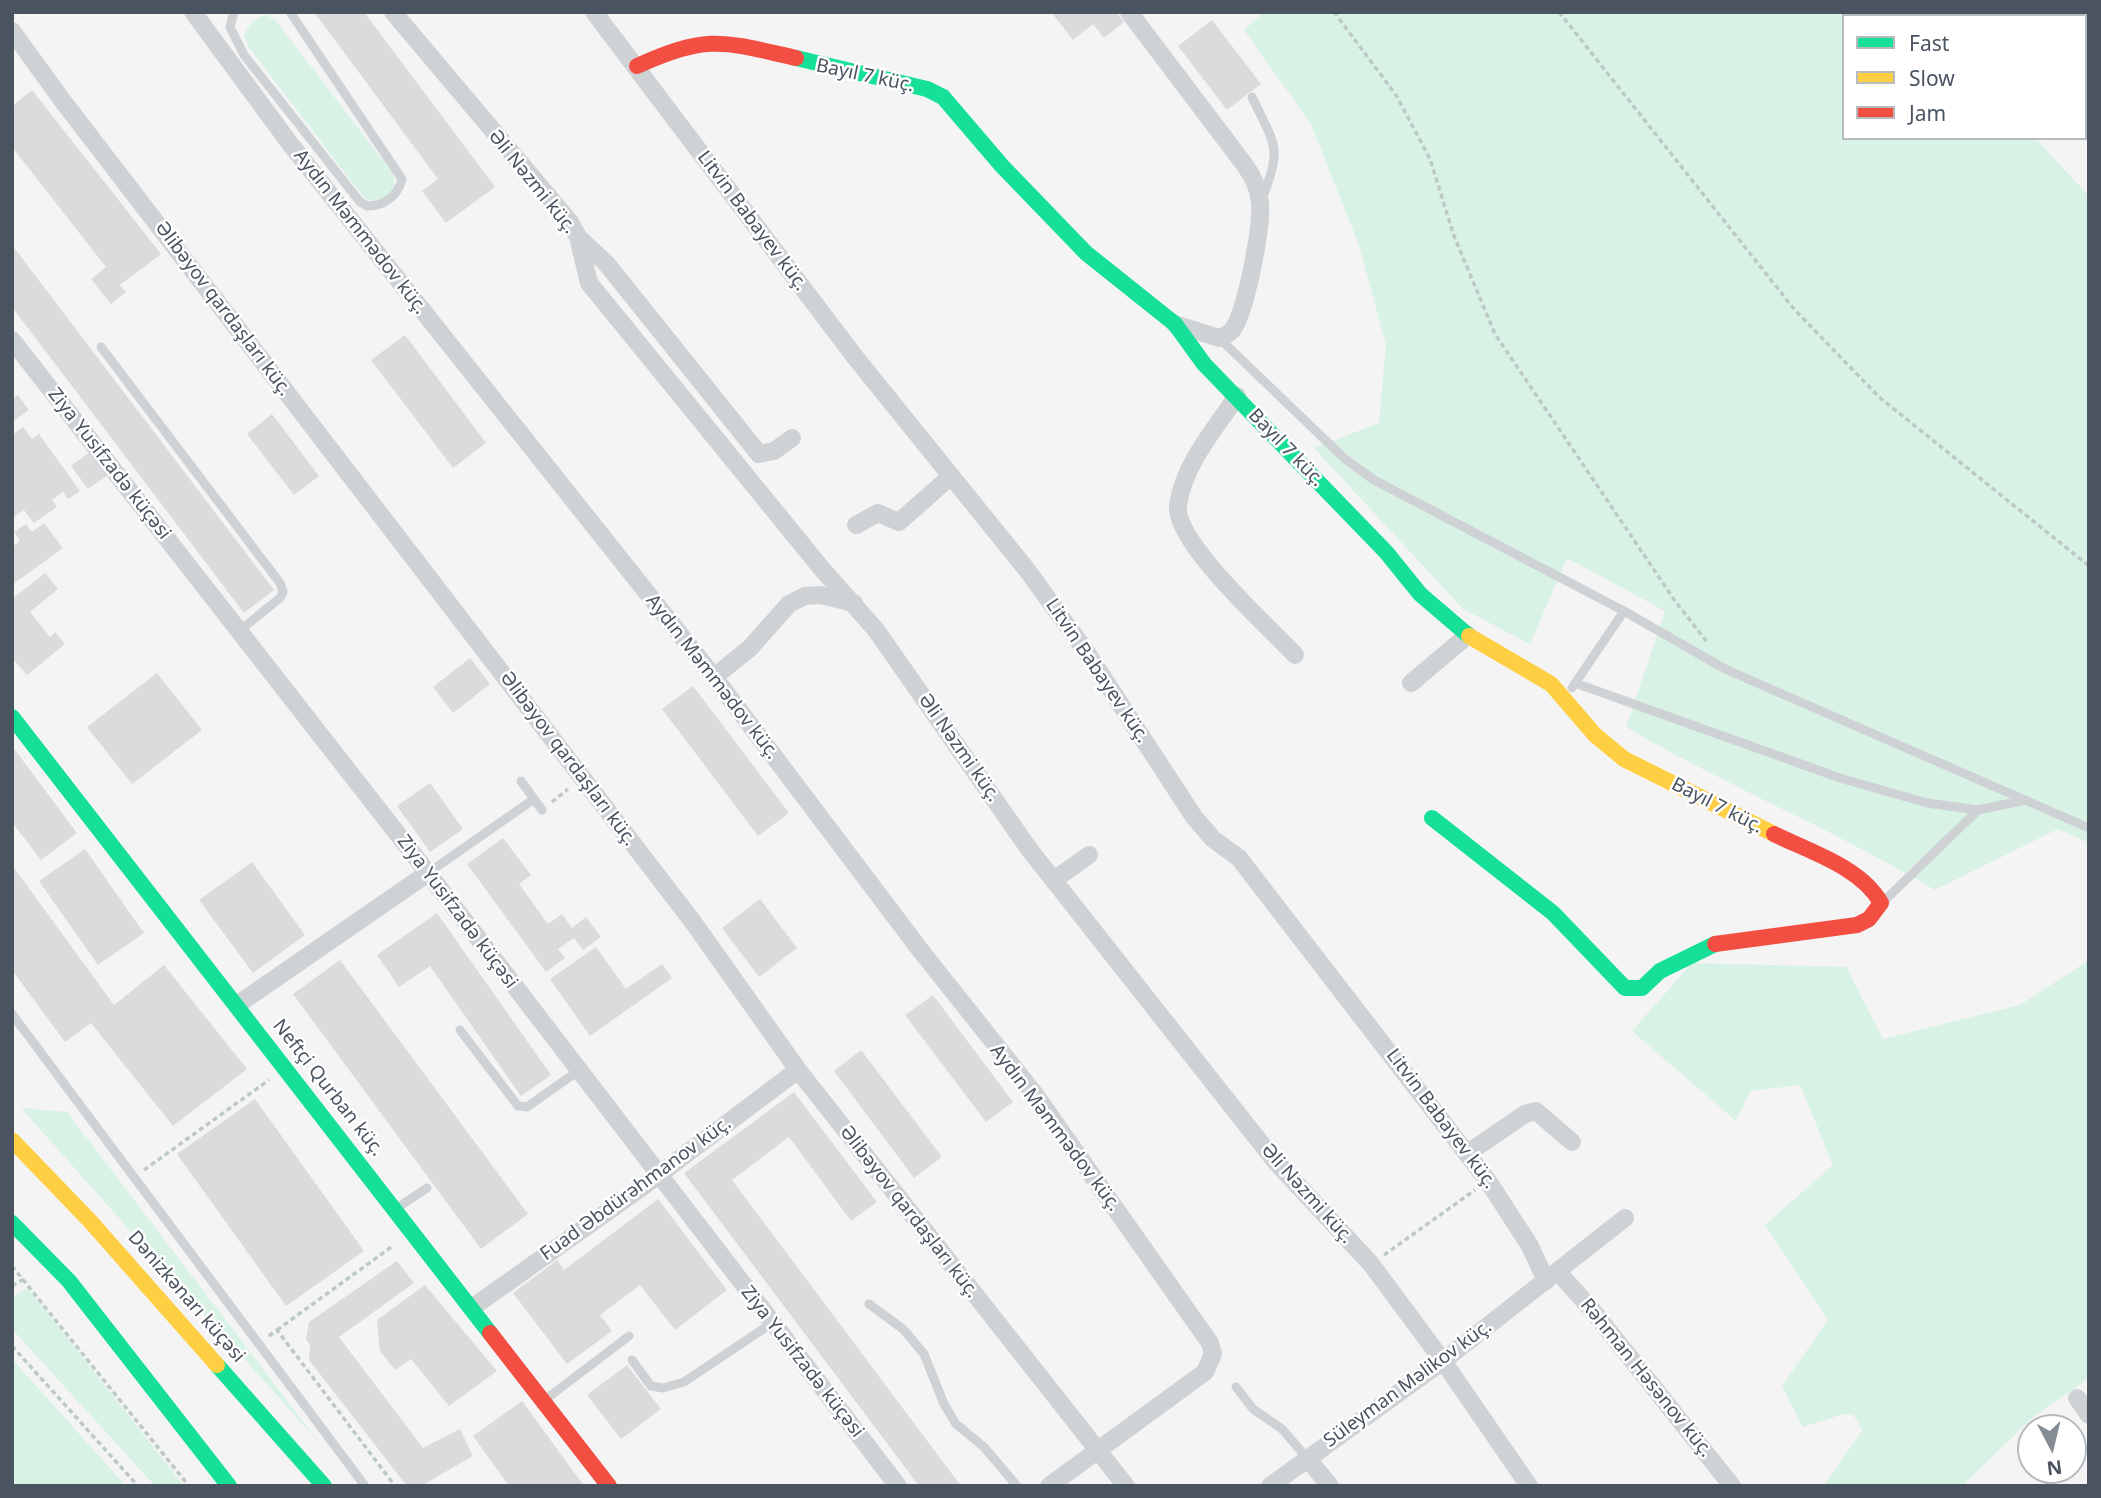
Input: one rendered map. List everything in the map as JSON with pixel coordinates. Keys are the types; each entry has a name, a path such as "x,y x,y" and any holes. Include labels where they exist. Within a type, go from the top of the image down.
{"main road":[{"name":"Bayıl 7 küç.","path":"636,66 666,51 700,41 728,43 927,89 943,97 1002,166 1086,253 1175,324 1204,364 1385,552 1420,594 1468,635 1551,684 1595,735 1624,759 1851,873 1872,887 1881,903"},
{"name":"Neftçi Qurban küç.","path":"12,718 473,1307 609,1486"},
{"path":"1432,818 1553,913 1625,988 1633,990 1642,988 1670,964 1713,944 1734,938 1857,925 1869,919 1881,903"},
{"name":"Dənizkənarı küçəsi","path":"12,1140 90,1220 324,1486"},
{"path":"12,1223 69,1281 229,1486"}],"street":[{"name":"Aydın Məmmədov küç.","path":"193,12 291,145 714,677 921,951 1041,1102 1210,1343 1213,1354 1205,1372 1097,1450"},
{"name":"Əli Nəzmi küç.","path":"393,12 570,222 578,237 589,283 890,649 1054,880 1275,1161 1371,1264 1443,1361 1529,1486"},
{"path":"594,12 636,66"},
{"path":"1129,12 1256,180 1260,204 1258,235 1243,305 1233,329 1219,338"},
{"name":"Əlibəyov qardaşları küç.","path":"12,30 62,100 693,922 797,1070 1126,1486"},
{"name":"Litvin Babayev küç.","path":"636,66 855,357 1027,570 1085,650 1194,817 1213,839 1239,858 1468,1153 1552,1276"},
{"path":"578,237 606,263 759,454 774,451 792,438"},
{"name":"Bayıl 7 küç.","path":"1175,324 1219,338"},
{"name":"Ziya Yusifzadə küçəsi","path":"12,340 428,873 898,1486"},
{"path":"1237,396 1189,471 1178,508 1180,524 1198,553 1296,655"},
{"path":"856,525 878,513 899,522 950,477"},
{"path":"714,677 750,648 789,604 805,596 820,595 853,603"},
{"path":"1411,683 1468,635"},
{"path":"1054,880 1089,855"},
{"path":"237,1004 428,873"},
{"name":"Fuad Əbdürəhmanov küç.","path":"473,1307 797,1070"},
{"path":"1468,1153 1525,1114 1536,1111 1573,1142"},
{"name":"Süleyman Məlikov küç.","path":"1270,1486 1443,1361 1625,1218"},
{"name":"Rəhman Həsənov küç.","path":"1552,1276 1732,1486"},
{"path":"2077,1398 2089,1415"},
{"path":"1049,1486 1097,1450"},
{"path":"1307,1458 1330,1486"}],"lane":[{"path":"234,12 230,27 244,55 360,202 367,206 384,203 399,188 402,179 289,12"},
{"path":"1252,97 1273,141 1276,154 1276,166 1260,204"},
{"path":"291,145 306,133"},
{"path":"1219,338 1345,459 1374,480 1623,611 1725,669 2089,828"},
{"path":"101,348 280,583 283,592 281,598 239,631"},
{"path":"1565,698 1623,611"},
{"path":"1575,683 1843,779 1927,803 1978,810 2028,800"},
{"path":"521,781 542,810"},
{"path":"428,873 534,799"},
{"path":"1881,903 1978,810"},
{"path":"12,1014 365,1486"},
{"path":"460,1030 518,1106 527,1107 578,1071"},
{"path":"395,1209 427,1188"},
{"path":"869,1304 903,1328 924,1354 944,1404 956,1424 984,1447 1017,1486"},
{"path":"632,1360 651,1386 674,1387 772,1322"},
{"path":"545,1400 629,1336"},
{"path":"1236,1387 1253,1409 1282,1429 1307,1458"}],"path":[{"path":"1334,12 1396,94 1430,159 1454,236 1495,334 1675,601 1725,669"},
{"path":"1559,12 1794,309 1880,397 2089,566"},
{"path":"542,810 582,778"},
{"path":"134,1177 286,1068"},
{"path":"1371,1264 1488,1181"},
{"path":"260,1343 412,1231"},
{"path":"12,1266 189,1486"},
{"path":"12,1286 24,1279"},
{"path":"277,1330 395,1486"},
{"path":"12,1346 138,1486"}],"green space":[{"path":"1264,12 1912,12 1914,14 1842,14 1842,140 2037,140 2089,196 2089,843 2058,829 1935,890 1626,727 1665,611 1567,558 1530,644 1463,609 1314,448 1379,423 1386,345 1359,245 1311,124 1244,30"},
{"path":"267,15 277,22 394,175 394,191 387,197 377,201 364,198 248,46 244,35 248,28"},
{"path":"2089,960 2089,1378 2037,1414 2017,1414 2017,1433 1962,1486 1823,1486 1863,1430 1853,1415 1844,1414 1803,1427 1782,1386 1828,1320 1765,1225 1833,1165 1800,1085 1750,1091 1736,1121 1632,1031 1692,963 1846,967 1883,1039 2020,1005"},
{"path":"21,1108 67,1112 321,1445"},
{"path":"28,1288 184,1486 155,1486 12,1329 12,1297"},
{"path":"12,1359 126,1486 14,1486"}],"building":[{"path":"314,12 364,12 495,187 446,223 422,191 438,179"},
{"path":"1051,12 1116,12 1124,22 1104,38 1093,24 1073,40"},
{"path":"1212,20 1261,84 1227,110 1178,46"},
{"path":"32,90 161,254 120,285 126,292 111,304 91,279 106,267 12,147 12,106"},
{"path":"12,245 274,590 244,613 12,307"},
{"path":"405,335 486,443 453,468 371,360"},
{"path":"18,395 29,410 12,422 12,399"},
{"path":"272,414 319,476 294,495 247,434"},
{"path":"23,427 32,439 39,434 80,491 68,499 63,492 52,500 57,507 34,523 24,510 12,518 12,435"},
{"path":"91,451 108,475 88,489 71,466"},
{"path":"44,523 63,548 12,585 12,547 20,541 14,532 26,524 32,532"},
{"path":"45,573 58,589 30,612 50,637 55,632 65,644 27,675 12,658 12,599"},
{"path":"470,658 490,684 453,713 433,687"},
{"path":"157,673 202,730 132,784 87,727"},
{"path":"693,686 789,813 758,836 662,709"},
{"path":"12,746 77,833 41,860 12,822"},
{"path":"430,783 463,829 430,852 397,806"},
{"path":"503,838 531,875 519,884 548,924 562,914 572,928 586,917 601,937 583,950 574,938 558,949 565,958 546,972 467,864"},
{"path":"85,849 144,933 98,965 39,881"},
{"path":"252,862 305,935 253,973 199,900"},
{"path":"12,865 114,1005 164,965 247,1069 173,1126 91,1023 65,1042 12,970"},
{"path":"760,899 797,948 759,977 722,928"},
{"path":"437,913 551,1075 521,1096 430,966 399,987 377,955"},
{"path":"596,947 626,989 662,964 672,978 590,1036 550,979"},
{"path":"340,960 528,1214 481,1249 293,994"},
{"path":"933,995 1013,1102 986,1122 905,1015"},
{"path":"861,1050 942,1157 914,1178 834,1071"},
{"path":"794,1092 877,1202 851,1221 789,1137 732,1180 961,1486 919,1486 684,1173"},
{"path":"255,1099 364,1251 286,1306 177,1154"},
{"path":"658,1199 727,1290 675,1330 640,1285 600,1315 612,1331 567,1364 513,1293 557,1260 564,1270"},
{"path":"397,1261 414,1283 339,1337 423,1448 460,1429 473,1456 421,1486 407,1486 309,1360 310,1345 306,1339 309,1322"},
{"path":"425,1285 497,1371 449,1406 411,1359 395,1370 380,1351 377,1320"},
{"path":"627,1365 661,1409 621,1439 587,1395"},
{"path":"522,1401 584,1486 509,1486 473,1436"}],"traffic: fast":[{"path":"796,58 927,89 943,97 1002,166 1086,253 1175,324 1204,364 1386,552 1420,594 1469,636"},
{"path":"12,717 490,1333"},
{"path":"1432,818 1553,913 1625,988 1642,988 1660,971 1715,944"},
{"path":"12,1223 69,1281 229,1486"},
{"path":"217,1365 324,1486"}],"traffic: slow":[{"path":"1469,636 1551,684 1595,735 1624,759 1774,834"},
{"path":"12,1140 90,1221 217,1365"}],"traffic: jam":[{"path":"637,66 682,49 716,44 796,58"},
{"path":"1715,944 1857,925 1869,919 1881,903 1872,890 1848,870 1774,834"},
{"path":"490,1333 609,1486"}]}
